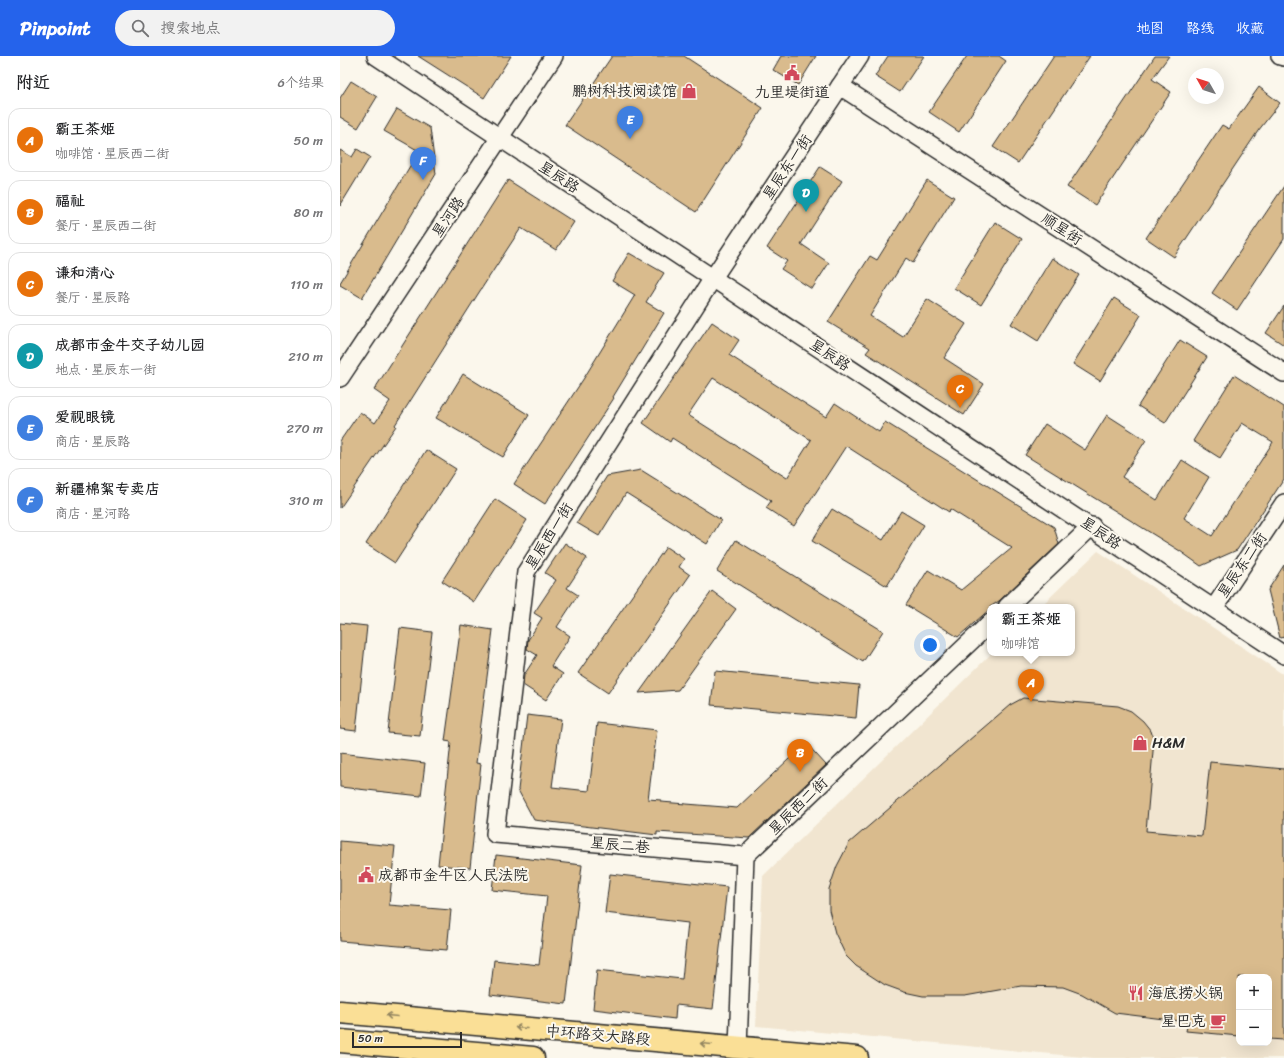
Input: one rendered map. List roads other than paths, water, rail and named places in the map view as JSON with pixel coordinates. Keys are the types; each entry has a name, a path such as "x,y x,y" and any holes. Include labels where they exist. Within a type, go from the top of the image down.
{"main road":[{"name":"中环路交大路段","path":"340,1012 857,1058"},
{"name":"中环路交大路段","path":"340,1041 533,1058"}],"street":[{"name":"星辰路","path":"376,56 500,139 1092,526 1284,654"},
{"name":"星河路","path":"340,378 554,56"},
{"name":"星辰东一街","path":"713,278 860,56"},
{"path":"1280,56 1284,57"},
{"name":"顺星街","path":"840,86 1284,373"},
{"name":"星辰西一街","path":"495,834 526,572 713,278"},
{"name":"星辰东二街","path":"1214,608 1284,503"},
{"path":"1010,604 1092,526"},
{"name":"星辰西二街","path":"744,856 987,626"},
{"name":"星辰二巷","path":"495,834 744,856"},
{"path":"738,1047 744,856"}],"place":[{"name":"九里堤街道","path":"792,73"},
{"name":"鹏树科技阅读馆","path":"689,91"},
{"name":"爱视眼镜","path":"630,139"},
{"name":"新疆棉絮专卖店","path":"423,180"},
{"name":"成都市金牛交子幼儿园","path":"806,212"},
{"name":"谦和清心","path":"960,408"},
{"name":"霸王茶姬","path":"1031,702"},
{"name":"H&M","path":"1140,743"},
{"name":"福祉","path":"800,772"},
{"name":"成都市金牛区人民法院","path":"366,875"},
{"name":"海底捞火锅","path":"1136,993"},
{"name":"星巴克","path":"1218,1021"}]}
